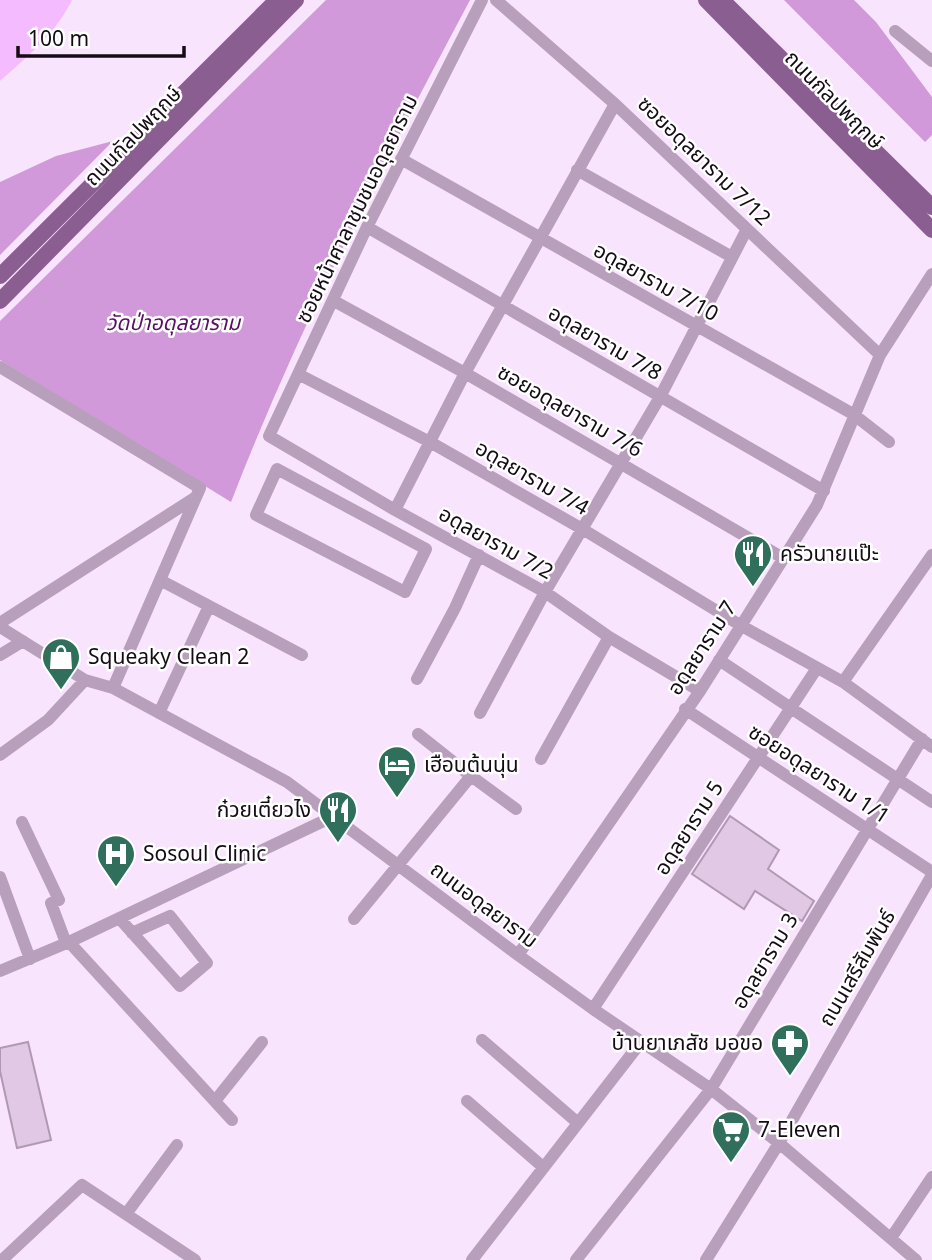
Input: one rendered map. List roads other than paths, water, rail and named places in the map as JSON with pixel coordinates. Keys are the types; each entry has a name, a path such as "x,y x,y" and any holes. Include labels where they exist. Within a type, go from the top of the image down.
{"main road":[{"name":"ถนนกัลปพฤกษ์","path":"0,276 276,0"},
{"name":"ถนนกัลปพฤกษ์","path":"0,301 296,0"},
{"name":"ถนนกัลปพฤกษ์","path":"706,0 932,230"},
{"name":"ถนนกัลปพฤกษ์","path":"722,0 932,207"},
{"path":"60,216 71,230"}],"street":[{"name":"ซอยหน้าศาลาชุมชนอดุลยาราม","path":"269,436 367,227 482,0"},
{"name":"ซอยอดุลยาราม 7/12","path":"496,0 615,104 880,355"},
{"path":"895,31 932,61"},
{"path":"394,510 465,373 615,104"},
{"name":"อดุลยาราม 7/10","path":"401,159 853,414 889,442"},
{"path":"577,170 732,257"},
{"name":"อดุลยาราม 7/8","path":"367,227 824,491"},
{"path":"480,713 545,592 660,397 747,229"},
{"name":"อดุลยาราม 7","path":"518,955 685,709 700,691 824,491 853,414 880,355 932,274"},
{"name":"ซอยอดุลยาราม 7/6","path":"334,301 465,373 783,558"},
{"path":"0,367 200,488 113,688"},
{"name":"อดุลยาราม 7/4","path":"298,374 430,442 584,530 740,625 843,682 927,743"},
{"name":"อดุลยาราม 7/2","path":"269,436 394,510 545,592 609,637 700,691"},
{"path":"277,470 349,508 426,549 405,592 256,515 277,470"},
{"path":"349,508 359,489"},
{"path":"0,625 196,497"},
{"path":"416,679 455,607 479,555"},
{"path":"843,682 932,555"},
{"path":"160,580 302,655"},
{"path":"159,713 209,606"},
{"name":"ถนนอดุลยาราม","path":"0,625 85,680 113,688 287,782 518,955 711,1088 916,1260"},
{"path":"541,759 609,637"},
{"path":"0,655 23,641"},
{"path":"719,660 932,802"},
{"name":"อดุลยาราม 5","path":"593,1009 817,668"},
{"path":"0,755 48,720 85,680"},
{"name":"ซอยอดุลยาราม 1/1","path":"685,709 932,873"},
{"path":"418,734 516,809"},
{"name":"อดุลยาราม 3","path":"576,1260 711,1088 898,779 927,743"},
{"path":"354,919 471,776"},
{"path":"0,971 334,816"},
{"path":"22,822 59,900 51,903 67,942 232,1119"},
{"name":"ถนนเสรีสัมพันธ์","path":"710,1259 932,873"},
{"path":"0,877 30,959"},
{"path":"119,918 132,933 180,986 207,962 170,916 132,933"},
{"path":"482,1040 578,1123"},
{"path":"215,1101 262,1042"},
{"path":"472,1260 641,1042"},
{"path":"467,1101 543,1167"},
{"path":"126,1214 177,1145"},
{"path":"891,1238 932,1177"},
{"path":"10,1257 82,1185 195,1260"}],"place":[{"name":"ครัวนายแป๊ะ","path":"753,588"},
{"name":"Squeaky Clean 2","path":"61,691"},
{"name":"เฮือนต้นนุ่น","path":"397,799"},
{"name":"ก๋วยเตี๋ยวไง","path":"338,844"},
{"name":"Sosoul Clinic","path":"116,888"},
{"name":"บ้านยาเภสัช มอขอ","path":"790,1077"},
{"name":"7-Eleven","path":"731,1164"}],"park label":[{"name":"วัดป่าอดุลยาราม","path":"173,323"}]}
